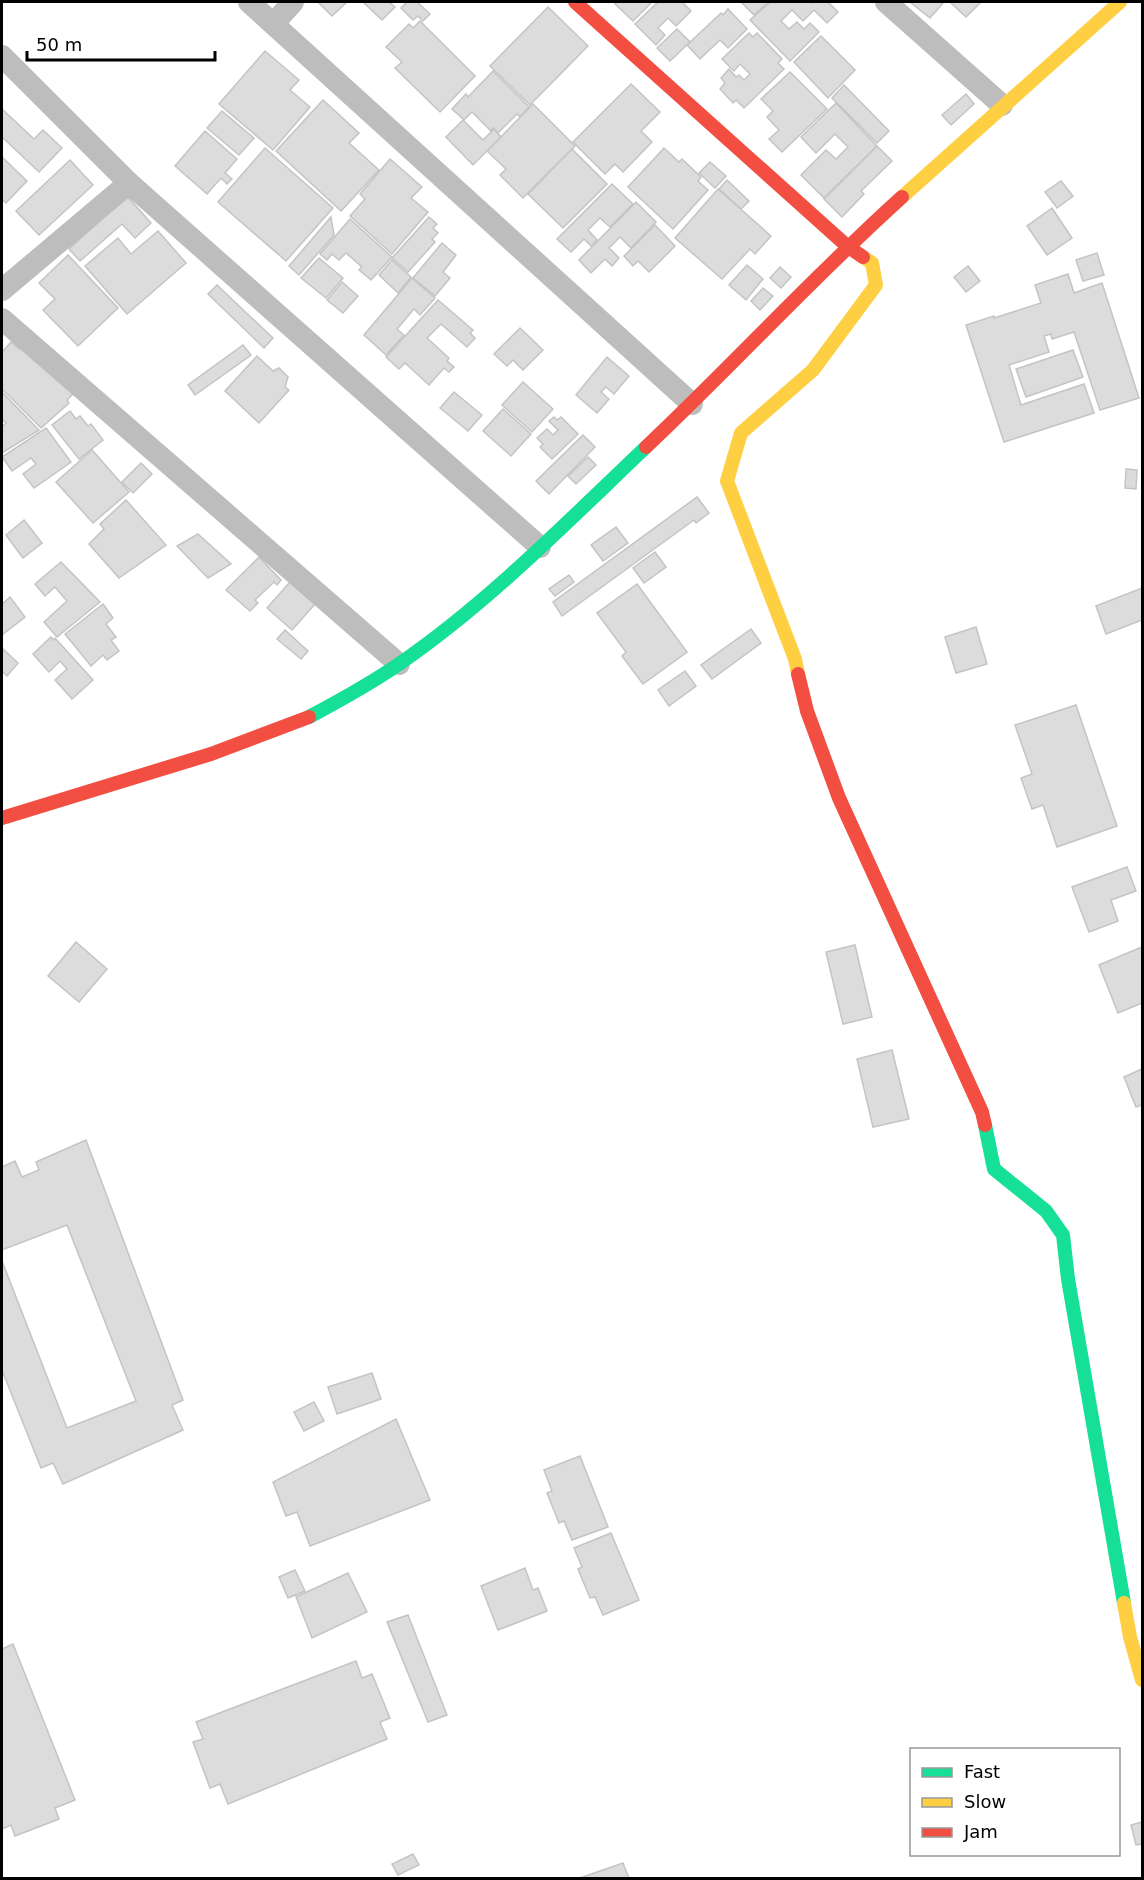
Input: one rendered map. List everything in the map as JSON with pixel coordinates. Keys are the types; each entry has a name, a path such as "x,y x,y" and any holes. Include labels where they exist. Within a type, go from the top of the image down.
{"street":[{"path":"249,2 692,404"},
{"path":"274,23 293,2"},
{"path":"575,2 847,246 872,263 876,285 813,370 741,433 727,482 795,659 807,711 839,798 982,1112 994,1169 1047,1211 1062,1235 1130,1637 1143,1680"},
{"path":"886,2 1002,105"},
{"path":"2,818 211,754 300,722 399,664 460,618 540,547 692,404 847,246 1002,105 1120,2"},
{"path":"2,56 129,183 540,547"},
{"path":"2,291 129,183"},
{"path":"2,319 399,664"}],"building":[{"path":"318,2 347,2 332,16"},
{"path":"363,2 389,2 395,7 382,20"},
{"path":"407,2 417,2 430,14 423,21 418,16 413,20 401,8"},
{"path":"617,2 652,2 633,21 615,4"},
{"path":"658,2 682,2 691,11 676,26 668,18 658,28 665,35 656,45 635,24"},
{"path":"741,2 769,2 754,15"},
{"path":"770,2 828,2 838,12 827,23 814,10 803,21 792,10 781,21 789,29 797,22 804,29 810,23 819,32 790,61 750,20"},
{"path":"910,2 944,2 930,18"},
{"path":"950,2 981,2 966,17"},
{"path":"548,7 588,46 530,105 490,66"},
{"path":"728,9 747,29 728,48 720,40 700,59 687,45"},
{"path":"420,21 475,76 440,112 395,68 402,62 386,47 409,24 413,28"},
{"path":"677,29 690,42 670,61 657,48"},
{"path":"749,33 753,37 757,33 782,59 778,63 784,69 744,108 736,100 733,103 720,89 725,83 721,78 729,69 736,77 739,75 744,80 750,74 740,64 734,71 722,59"},
{"path":"821,36 855,70 828,98 794,62"},
{"path":"265,51 299,80 290,90 310,107 273,150 219,104"},
{"path":"493,71 529,107 520,117 517,114 498,133 493,128 491,131 472,112 464,120 452,109 466,94 468,97"},
{"path":"790,72 827,109 782,152 769,139 779,130 767,117 773,111 761,99"},
{"path":"631,84 660,112 641,131 652,142 623,172 615,164 605,174 573,142"},
{"path":"844,85 889,131 877,143 832,98"},
{"path":"966,94 974,104 951,125 942,115"},
{"path":"323,100 359,133 349,143 379,170 341,211 276,151"},
{"path":"836,103 877,146 824,198 801,175 826,150 836,159 848,147 835,134 816,153 801,137"},
{"path":"533,104 575,146 523,198 500,175 506,169 487,151"},
{"path":"2,109 34,139 43,130 62,148 39,172 2,137"},
{"path":"222,111 254,138 239,155 207,128"},
{"path":"463,120 483,140 494,129 501,137 473,165 446,137"},
{"path":"205,131 237,159 225,173 232,179 227,184 221,178 207,194 175,166"},
{"path":"877,146 892,161 861,191 864,194 842,217 824,199"},
{"path":"265,148 333,208 286,261 218,202"},
{"path":"664,148 679,162 682,159 701,177 698,181 708,190 673,229 628,187"},
{"path":"572,149 607,184 563,228 528,194"},
{"path":"2,157 27,181 6,203 2,199"},
{"path":"390,159 422,187 411,198 428,212 392,254 350,216 365,199 360,194"},
{"path":"70,160 93,185 39,235 16,211"},
{"path":"710,162 726,176 715,188 699,173"},
{"path":"727,180 749,201 741,209 719,189"},
{"path":"1061,181 1073,196 1057,208 1045,192"},
{"path":"612,184 633,204 610,227 600,218 588,230 597,240 591,246 584,239 571,252 557,239"},
{"path":"718,189 771,236 755,254 750,249 722,279 675,238"},
{"path":"127,196 151,223 135,238 122,224 80,261 69,249"},
{"path":"636,202 656,222 631,248 620,237 609,248 619,258 612,266 605,259 591,273 579,260"},
{"path":"1052,208 1072,238 1047,255 1027,226"},
{"path":"331,217 334,235 299,275 289,266"},
{"path":"429,217 437,224 433,228 438,233 432,239 435,242 408,272 392,258"},
{"path":"350,219 392,257 371,280 359,270 362,267 346,253 339,260 332,254 327,260 320,254"},
{"path":"655,225 675,246 649,272 638,261 633,266 624,256"},
{"path":"158,231 186,263 127,314 85,266 118,238 131,254"},
{"path":"442,243 456,255 443,272 450,278 435,296 413,278"},
{"path":"1097,253 1104,275 1083,281 1076,260"},
{"path":"68,255 118,308 78,346 43,310 55,299 39,283"},
{"path":"319,258 343,278 326,298 301,278"},
{"path":"392,260 411,277 398,293 379,275"},
{"path":"747,265 763,279 746,300 729,285"},
{"path":"968,266 980,281 966,292 954,277"},
{"path":"780,267 791,277 781,288 770,278"},
{"path":"1068,274 1074,293 1102,283 1139,398 1100,410 1074,332 1052,339 1051,334 1044,336 1049,352 1009,365 1021,405 1084,384 1094,413 1004,442 966,325 1041,303 1035,285"},
{"path":"412,278 435,298 420,315 414,309 397,329 404,335 386,355 364,335"},
{"path":"342,282 358,296 343,313 327,300"},
{"path":"217,285 273,338 264,348 208,294"},
{"path":"763,288 773,296 760,310 751,301"},
{"path":"438,300 473,330 470,333 475,338 467,347 441,324 427,338 449,358 447,361 454,367 449,372 444,368 429,385 405,363 399,369 386,357"},
{"path":"520,328 543,350 523,370 513,360 507,366 494,354"},
{"path":"11,342 19,349 24,344 78,389 67,400 69,403 41,428 2,389 2,352"},
{"path":"243,345 251,355 195,395 188,385"},
{"path":"1073,350 1083,377 1026,397 1016,369"},
{"path":"257,356 273,371 279,368 288,377 285,387 289,390 259,423 225,391"},
{"path":"607,357 629,376 614,394 606,387 601,392 609,399 597,413 576,395"},
{"path":"523,382 553,409 532,432 502,405"},
{"path":"2,392 39,430 2,453 2,427 6,423 2,419"},
{"path":"454,392 482,415 468,431 440,408"},
{"path":"503,409 531,434 511,456 483,431"},
{"path":"70,411 76,419 80,416 88,426 91,424 103,440 79,459 52,425"},
{"path":"554,417 557,420 561,417 578,434 552,459 540,447 543,444 537,438 547,429 553,435 558,430 549,421"},
{"path":"46,428 71,462 34,488 23,474 36,464 31,458 12,471 2,457"},
{"path":"583,435 595,447 549,494 536,481"},
{"path":"92,450 129,492 93,523 56,482"},
{"path":"588,457 596,465 576,484 568,476"},
{"path":"141,463 152,474 133,493 122,482"},
{"path":"1126,469 1137,470 1136,489 1125,488"},
{"path":"697,497 709,513 696,523 694,520 562,616 553,602"},
{"path":"126,500 166,545 119,578 89,544 104,529 100,524"},
{"path":"24,520 42,543 23,558 6,535"},
{"path":"616,527 628,543 603,561 591,545"},
{"path":"198,534 231,564 208,578 177,546"},
{"path":"655,552 666,567 644,583 633,568"},
{"path":"259,557 281,580 277,585 274,582 255,600 258,603 250,611 226,590"},
{"path":"61,562 100,602 57,637 44,622 67,601 55,587 45,596 35,584"},
{"path":"569,575 574,582 555,596 549,589"},
{"path":"290,582 315,604 292,630 267,608"},
{"path":"637,584 687,652 643,684 622,656 626,652 597,613"},
{"path":"1142,588 1142,620 1106,634 1096,606"},
{"path":"10,597 25,617 2,635 2,604"},
{"path":"103,604 113,618 106,624 116,637 111,640 119,651 107,660 103,655 91,666 65,634"},
{"path":"976,627 987,664 956,673 945,637"},
{"path":"751,629 761,643 712,679 701,665"},
{"path":"285,630 308,651 301,659 277,639"},
{"path":"51,637 53,640 55,638 93,680 72,699 55,680 67,669 60,661 49,672 33,654"},
{"path":"2,648 18,663 7,676 2,671"},
{"path":"685,671 696,686 669,706 658,690"},
{"path":"1076,705 1117,826 1057,847 1043,805 1032,809 1021,778 1032,774 1015,725"},
{"path":"1127,867 1136,891 1111,900 1118,921 1089,932 1072,887"},
{"path":"76,942 107,969 79,1002 48,976"},
{"path":"855,945 872,1017 843,1024 826,952"},
{"path":"1142,947 1142,1003 1118,1013 1099,965"},
{"path":"892,1050 909,1119 873,1127 857,1059"},
{"path":"1142,1069 1142,1105 1136,1107 1124,1077"},
{"path":"86,1140 183,1400 172,1405 183,1430 63,1484 53,1463 41,1468 2,1370 2,1261 67,1428 136,1401 67,1225 2,1250 2,1167 15,1161 22,1177 39,1170 36,1162"},
{"path":"372,1373 381,1399 337,1414 328,1387"},
{"path":"314,1402 324,1421 304,1431 294,1412"},
{"path":"396,1419 430,1500 310,1546 297,1512 286,1516 273,1482"},
{"path":"580,1456 608,1527 572,1540 564,1521 559,1523 547,1493 552,1491 544,1470"},
{"path":"611,1533 639,1600 603,1615 595,1597 590,1598 578,1569 582,1567 574,1548"},
{"path":"525,1568 533,1590 538,1588 547,1611 498,1630 481,1586"},
{"path":"295,1570 305,1591 288,1598 279,1577"},
{"path":"348,1573 367,1612 312,1638 296,1597"},
{"path":"408,1615 447,1715 428,1722 387,1622"},
{"path":"13,1644 75,1800 55,1808 59,1819 15,1836 11,1825 2,1829 2,1649"},
{"path":"356,1661 362,1678 372,1674 390,1718 380,1722 387,1739 228,1804 220,1784 210,1788 193,1742 203,1739 196,1722"},
{"path":"1142,1822 1142,1844 1136,1845 1131,1825"},
{"path":"413,1854 419,1865 398,1875 392,1864"},
{"path":"623,1863 629,1878 580,1878"}],"traffic: fast":[{"path":"309,717 388,671 432,640 496,588 646,447"},
{"path":"985,1125 994,1169 1046,1211 1063,1235 1068,1279 1124,1603"}],"traffic: slow":[{"path":"902,197 1120,2"},
{"path":"798,674 795,659 727,481 741,433 813,370 876,285 872,263 863,257"},
{"path":"1124,1603 1130,1637 1142,1680"}],"traffic: jam":[{"path":"575,2 847,246 863,257"},
{"path":"646,447 902,197"},
{"path":"798,674 807,711 839,798 982,1112 985,1125"},
{"path":"2,818 211,754 309,717"}]}
